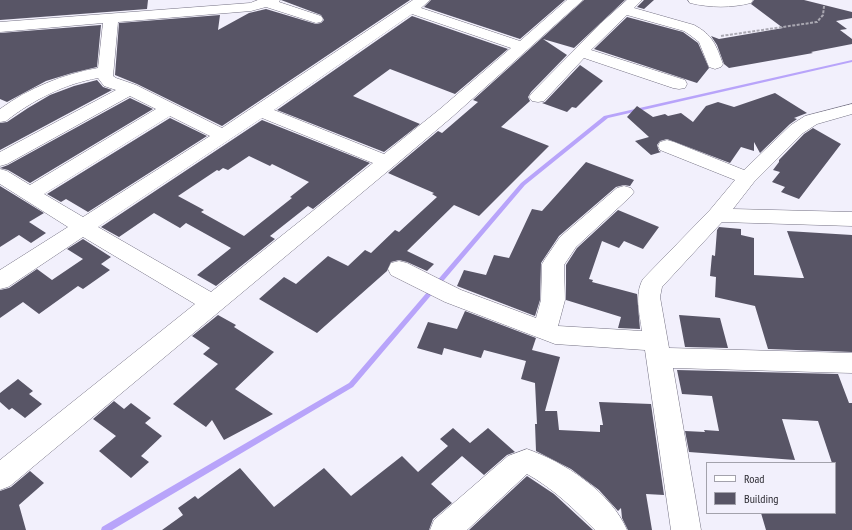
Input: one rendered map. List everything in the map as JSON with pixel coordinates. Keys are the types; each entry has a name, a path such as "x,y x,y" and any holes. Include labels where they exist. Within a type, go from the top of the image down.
{"street":[{"path":"0,477 387,162 576,0"},
{"path":"695,0 724,3 746,0"},
{"path":"0,27 117,14 225,5 251,7 271,1 316,19"},
{"path":"0,281 262,111 416,4 522,47"},
{"path":"538,97 629,5 689,28 705,37 715,64"},
{"path":"117,14 104,72 105,77 110,82 130,89 223,136"},
{"path":"581,52 679,84"},
{"path":"4,108 73,78 104,72"},
{"path":"0,160 130,89"},
{"path":"686,530 649,297 651,285 717,215 747,178 803,124 811,120 852,108"},
{"path":"29,194 169,109"},
{"path":"262,111 387,162"},
{"path":"667,146 747,178"},
{"path":"0,175 83,227 213,304"},
{"path":"545,331 553,300 553,264 568,242 624,192"},
{"path":"717,215 852,219"},
{"path":"406,274 453,296 555,335 657,349 852,363"},
{"path":"445,530 518,465 527,461 535,464 563,481 589,503 612,530"}],"path":[{"path":"705,37 817,22 823,16 824,6"}],"building":[{"path":"0,0 148,0 147,9 0,20"},
{"path":"281,0 410,0 222,126 137,84 115,75 119,23 220,15 218,30 249,13 266,9 316,24 321,23 324,20 321,15"},
{"path":"431,0 565,0 520,39 424,7"},
{"path":"584,0 625,0 574,48 543,39 567,55 531,92 528,97 530,101 501,127 549,146 479,216 454,205 407,251 434,264 427,271 399,260 391,262 387,271 317,333 259,299 284,277 296,284 328,256 348,266 365,250 371,253 395,230 399,232 437,197 432,194 434,193 388,173 438,131 442,133 478,102 473,100"},
{"path":"644,0 654,0 644,9 637,7"},
{"path":"754,0 804,0 852,12 852,18 836,21 847,29 840,30 852,39 852,44 811,52 813,53 729,68 724,64 717,45 711,36 719,39 783,28 751,4"},
{"path":"412,16 508,49 455,94 390,69 353,96 420,124 384,152 277,110"},
{"path":"627,17 683,32 698,43 709,68 697,83 594,49"},
{"path":"101,25 97,67 46,81 7,102 0,99 0,33"},
{"path":"580,65 603,81 576,108 572,107 567,112 542,103 545,102"},
{"path":"97,80 103,87 112,90 0,150 0,123 7,122 50,95 74,86"},
{"path":"775,93 807,113 794,118 797,119 760,153 754,142 754,151 741,147 730,163 667,139 660,141 657,145 659,151 661,152 651,155 635,141 649,137 627,117 637,106 653,117 665,114 668,116 681,113 693,122 706,106 718,102 734,107"},
{"path":"130,98 153,109 30,183 8,170 0,168 8,165"},
{"path":"170,118 207,136 88,212 66,199 61,202 47,194"},
{"path":"262,120 370,163 313,209 308,206 270,236 275,239 216,286 197,275 231,248 186,223 180,228 154,213 119,237 101,227","holes":["249,156 270,166 272,164 309,182 290,197 292,198 244,236 201,212 204,210 178,196 217,170 219,171 223,168 228,170"]},
{"path":"813,128 841,144 799,199 781,192 785,187 772,182 780,172 773,170 779,160 804,134"},
{"path":"586,162 634,180 630,186 624,185 616,187 559,236 541,263 540,300 535,316 457,286 464,270 486,275 494,255 509,258 532,209 542,211"},
{"path":"0,186 44,213 29,222 46,233 31,243 19,235 0,247"},
{"path":"618,210 659,227 643,249 624,241 619,248 602,241 589,279 593,280 592,282 637,294 640,329 618,328 621,317 566,300 566,265 577,248"},
{"path":"719,227 741,229 741,235 754,238 754,275 801,278 804,278 787,231 852,235 852,352 768,349 755,306 715,297 716,277 710,276 712,255 715,256 717,230"},
{"path":"83,239 111,257 101,264 110,270 83,289 78,286 39,314 23,302 0,318 0,290 9,288 37,269 52,280 83,259 67,249"},
{"path":"465,311 536,338 532,350 560,357 545,411 557,411 559,430 600,432 600,425 603,425 599,402 651,404 664,495 646,494 652,530 628,530 622,518 621,508 618,511 599,490 571,469 536,451 535,424 537,424 535,383 521,379 526,361 484,350 481,358 444,348 442,355 417,348 428,322 457,329"},
{"path":"218,315 236,325 234,327 274,352 235,389 273,414 224,440 212,420 206,427 173,404 218,364 203,354 210,348 192,336"},
{"path":"679,315 720,318 728,348 685,347"},
{"path":"677,370 838,374 849,403 852,403 852,530 766,530 761,514 836,514 836,462 832,462 818,421 782,419 795,460 689,452 685,431 719,431 712,396 682,394"},
{"path":"18,379 33,391 29,394 42,404 25,418 12,408 9,410 0,402 0,393"},
{"path":"114,401 124,409 131,403 151,418 145,423 162,436 141,456 149,462 131,478 99,451 116,436 93,419"},
{"path":"453,428 470,443 488,428 515,452 507,455 484,475 462,456 431,484 452,503 433,519 429,530 162,530 183,515 178,508 195,496 198,499 240,468 274,507 324,468 351,496 402,456 418,472 448,446 440,439"},
{"path":"30,471 44,483 19,505 26,530 0,530 0,491 11,487"},
{"path":"527,476 554,494 593,530 469,530"}],"waterway":[{"path":"105,530 351,385 523,184 606,117 852,61"}]}
